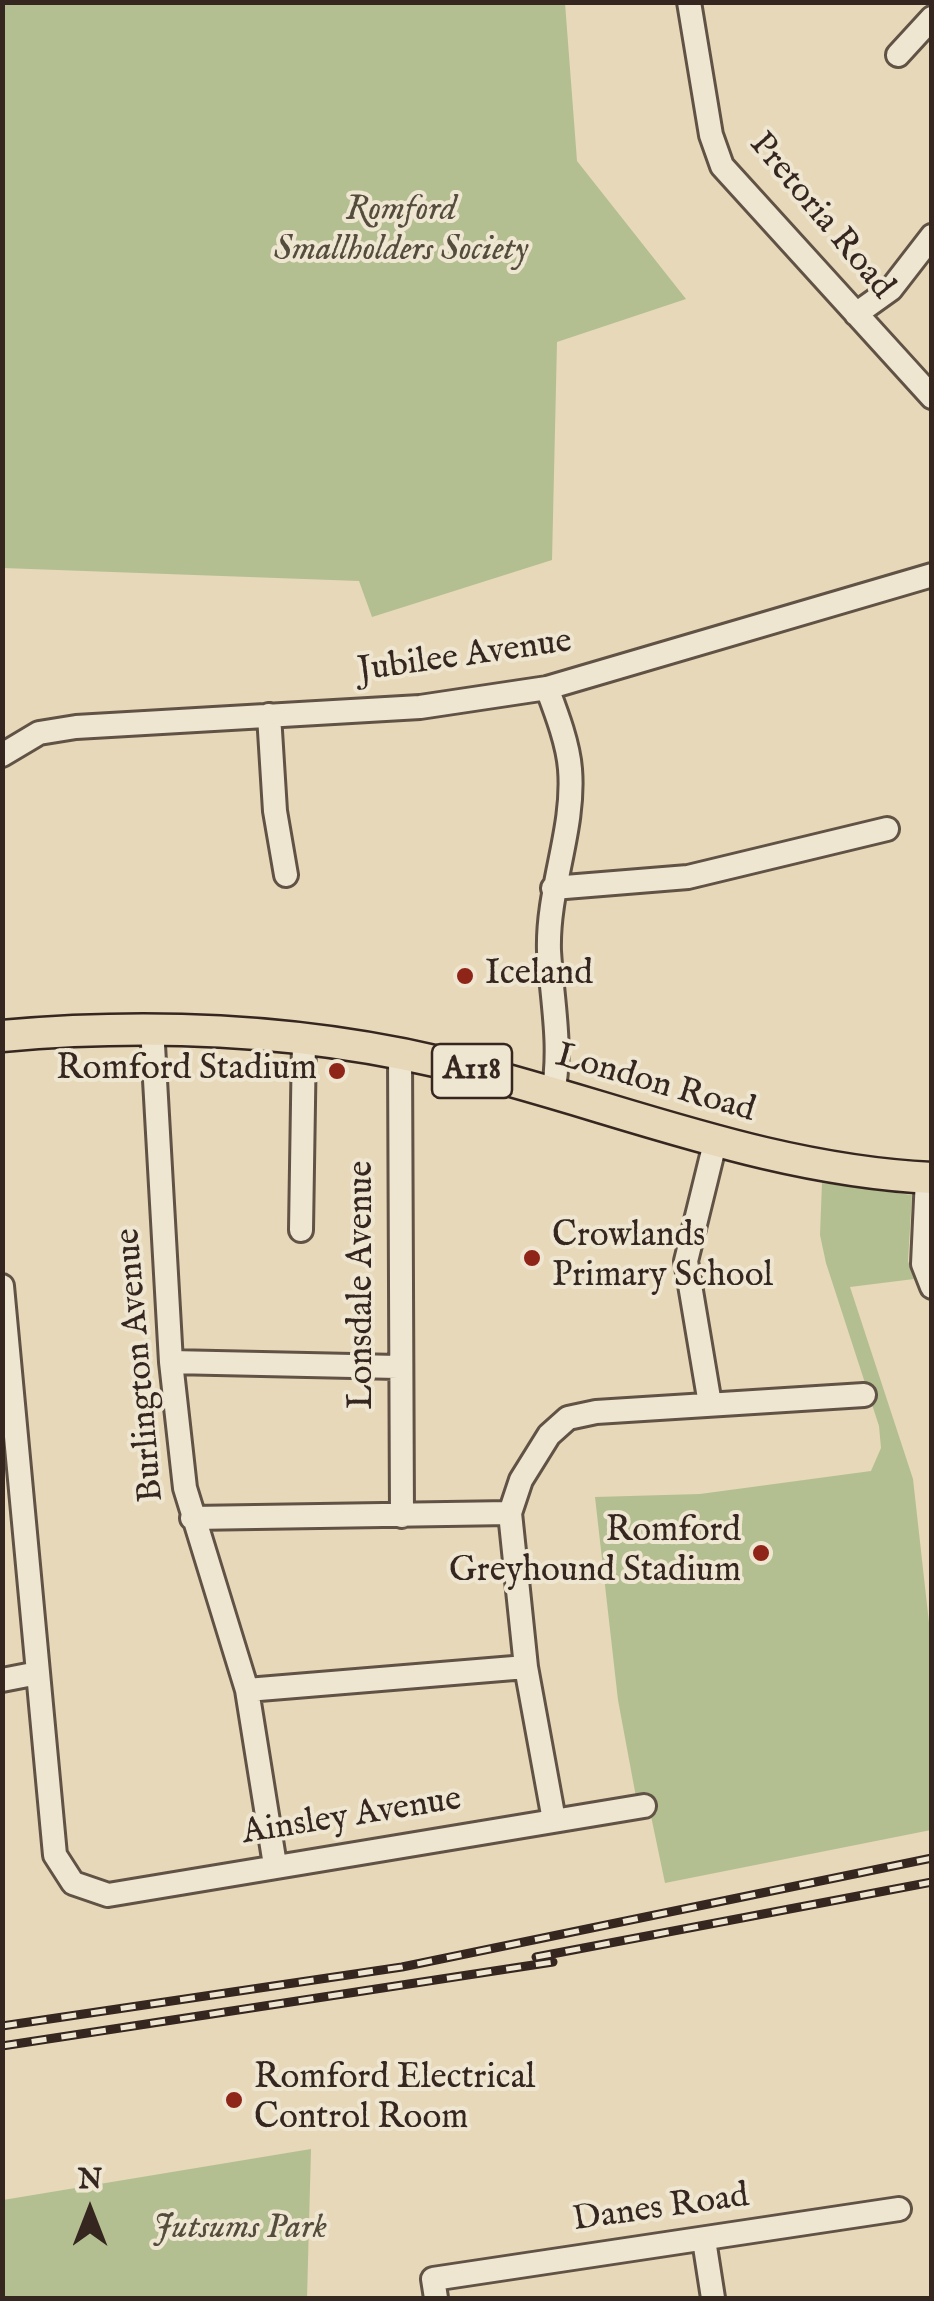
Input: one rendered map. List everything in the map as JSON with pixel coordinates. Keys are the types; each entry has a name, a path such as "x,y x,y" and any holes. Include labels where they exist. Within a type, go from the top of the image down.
{"main road":[{"name":"London Road","path":"2,1036 152,1028 304,1040 400,1054 715,1144 832,1167 929,1178"}],"street":[{"name":"Pretoria Road","path":"689,2 711,136 722,166 932,396"},
{"path":"898,54 932,18"},
{"path":"856,314 891,288 932,236"},
{"name":"Jubilee Avenue","path":"5,749 39,734 76,727 420,707 547,688 932,575"},
{"path":"547,688 570,767 568,808 552,888 549,950 560,1054 553,1095"},
{"path":"269,716 275,811 286,875"},
{"path":"552,888 688,877 888,829"},
{"name":"Burlington Avenue","path":"152,1028 171,1362 192,1518 247,1690 275,1865"},
{"path":"301,1230 304,1040"},
{"name":"Lonsdale Avenue","path":"400,1054 398,1367 402,1516"},
{"path":"710,1404 686,1261 715,1144"},
{"path":"929,1178 923,1264 932,1287"},
{"path":"2,1286 38,1673 2,1680"},
{"path":"171,1362 398,1367"},
{"path":"554,1820 526,1667 510,1514 521,1480 550,1435 568,1418 596,1412 864,1395"},
{"path":"192,1518 510,1514"},
{"path":"247,1690 526,1667"},
{"name":"Ainsley Avenue","path":"38,1673 55,1855 73,1883 108,1895 644,1806"},
{"name":"Danes Road","path":"434,2288 899,2209"},
{"path":"704,2240 713,2298"}],"green space":[{"name":"Romford Smallholders Society","path":"2,3 565,3 577,161 686,299 557,342 552,560 372,617 359,581 3,568"},
{"name":"Romford Greyhound Stadium","path":"822,1183 912,1195 908,1261 914,1279 850,1287 913,1479 932,1650 931,1830 665,1883 651,1816 636,1797 618,1700 595,1497 700,1494 871,1471 881,1448 879,1426 826,1263 820,1235"},
{"name":"Jutsums Park","path":"311,2149 307,2298 3,2298 3,2200"}],"railway":[{"path":"2,2026 402,1967 932,1858"},
{"path":"536,1957 932,1882"},
{"path":"2,2046 553,1962"}],"place":[{"name":"Iceland","path":"465,976"},
{"name":"Romford Stadium","path":"337,1071"},
{"name":"Crowlands Primary School","path":"532,1258"},
{"name":"Romford Greyhound Stadium","path":"761,1553"},
{"name":"Romford Electrical Control Room","path":"234,2100"}]}
